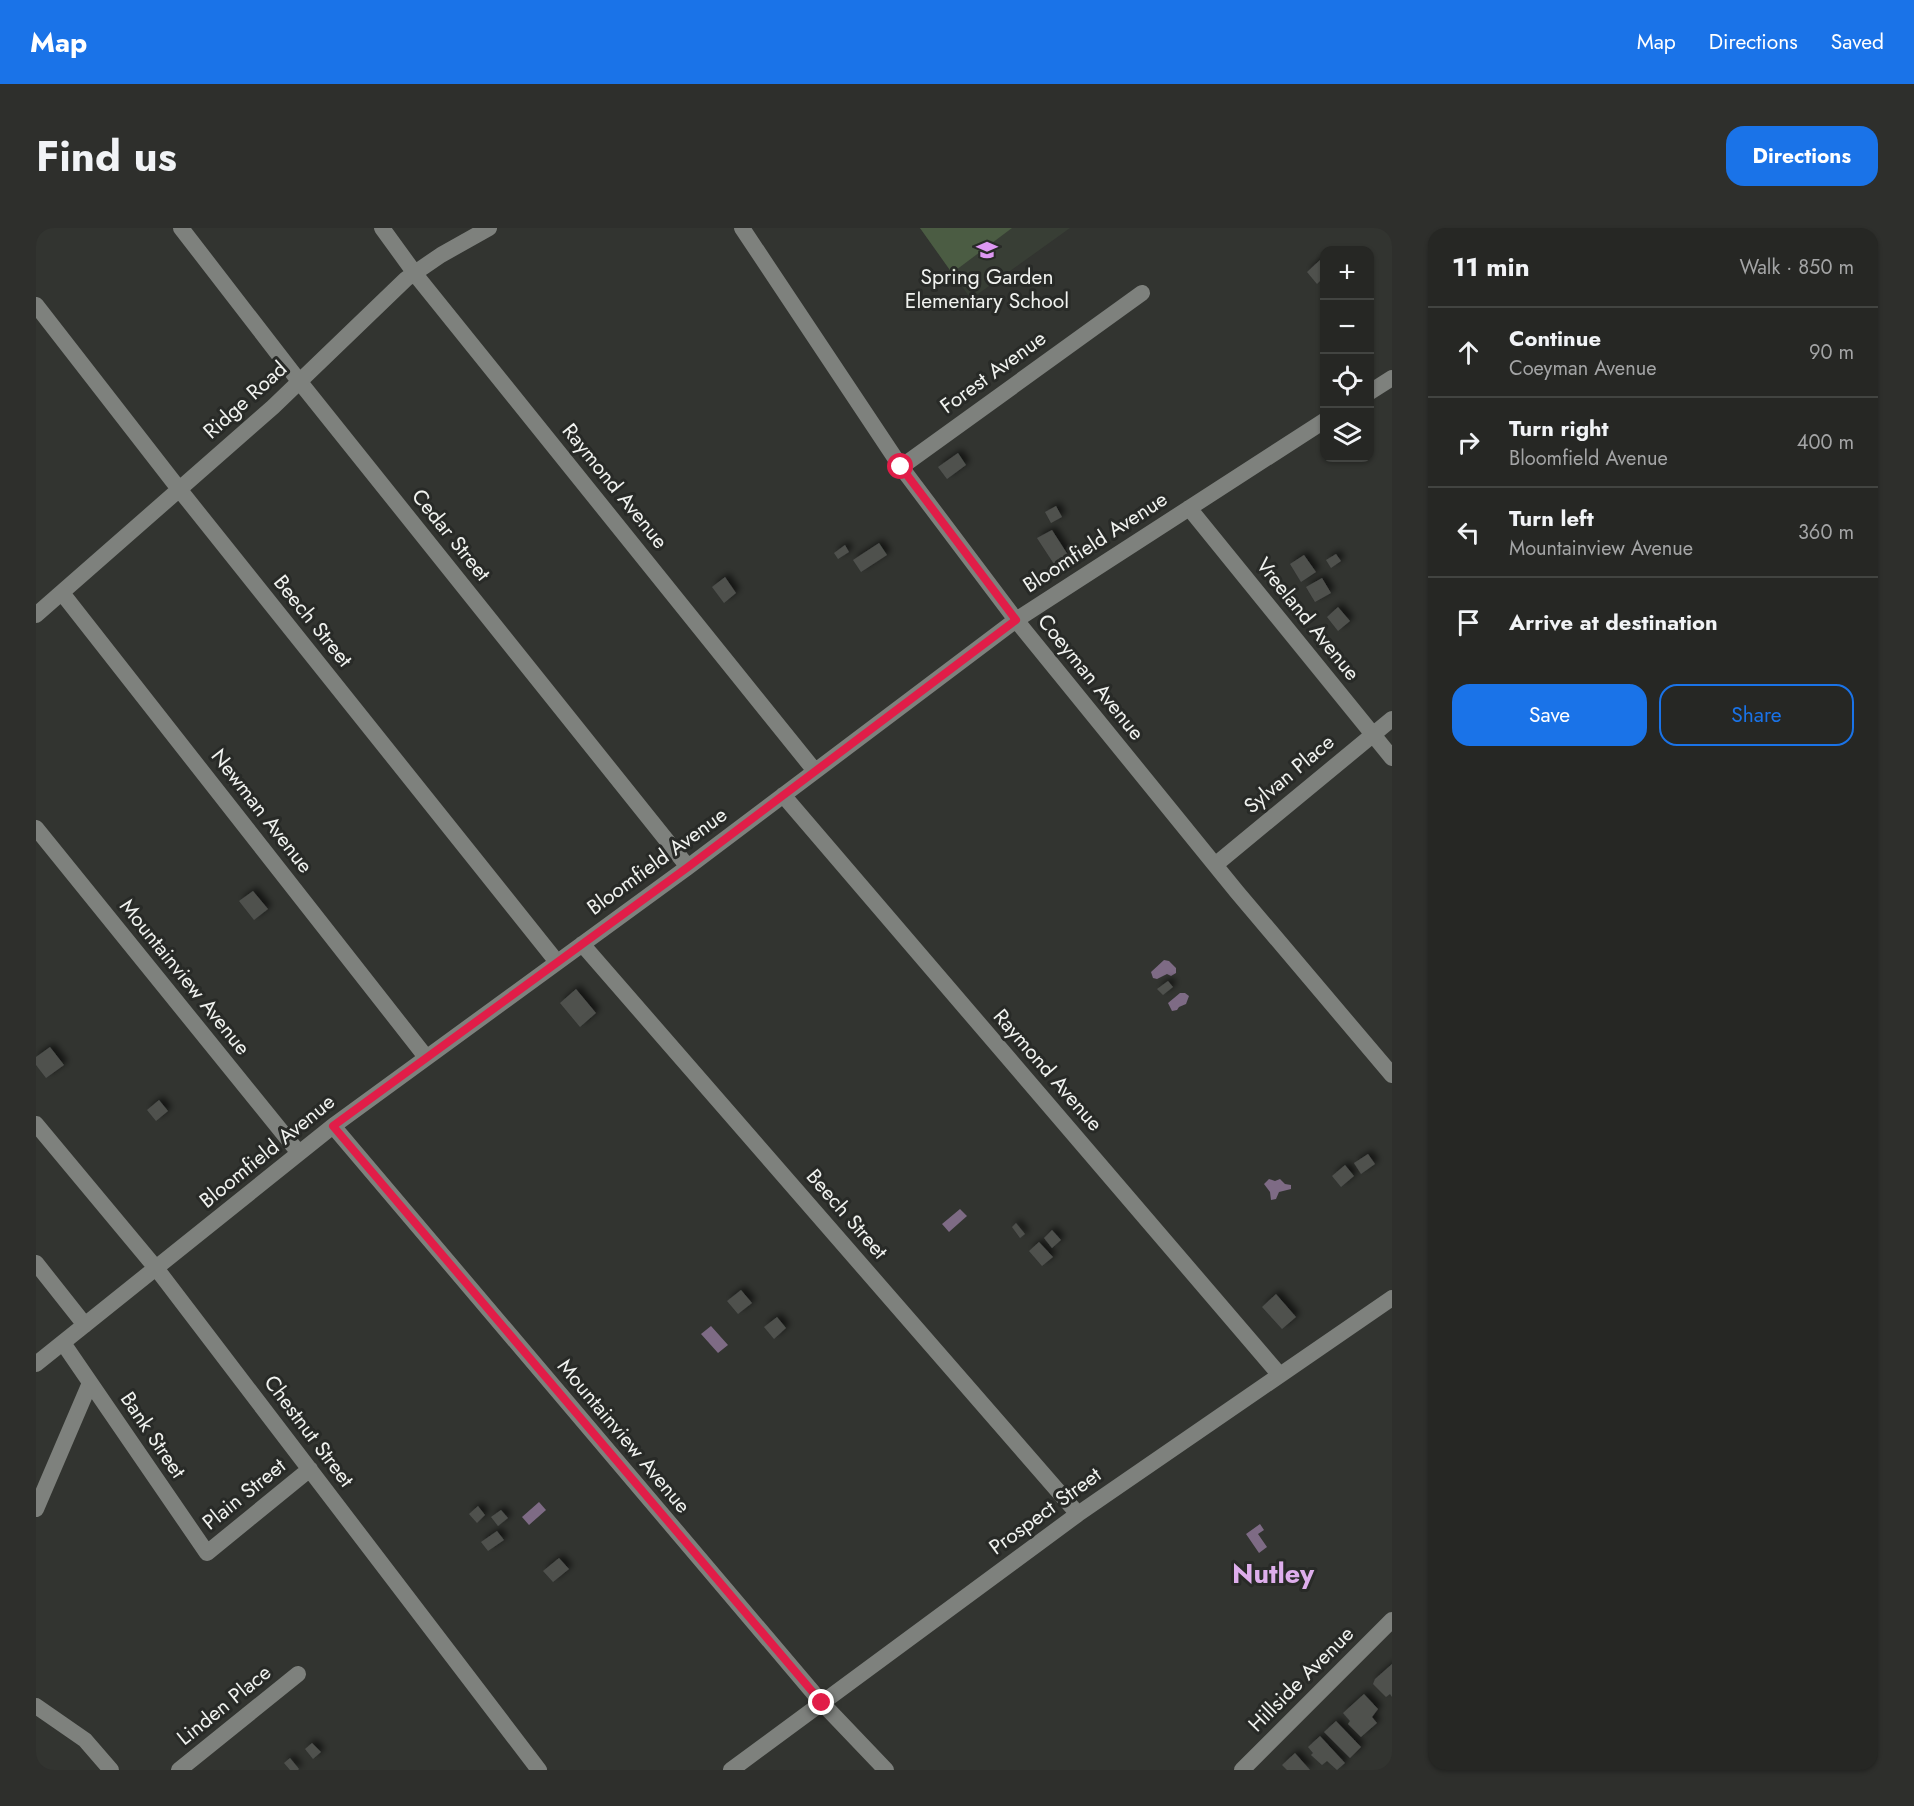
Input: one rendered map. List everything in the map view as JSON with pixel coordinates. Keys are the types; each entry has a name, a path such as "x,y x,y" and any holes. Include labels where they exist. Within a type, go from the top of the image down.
{"street":[{"name":"Cedar Street","path":"181,228 299,381 688,867"},
{"name":"Raymond Avenue","path":"382,228 414,273 815,771"},
{"name":"Ridge Road","path":"36,615 299,381 406,279 441,255 489,228"},
{"name":"Coeyman Avenue","path":"742,228 901,467 1016,620 1215,865 1392,1075"},
{"name":"Forest Avenue","path":"901,467 1142,293"},
{"name":"Beech Street","path":"36,305 179,489 557,962"},
{"path":"1374,389 1392,378"},
{"name":"Bloomfield Avenue","path":"36,1364 333,1126 688,867 1016,620 1320,424"},
{"name":"Vreeland Avenue","path":"1189,508 1392,758"},
{"name":"Newman Avenue","path":"62,593 426,1057"},
{"name":"Sylvan Place","path":"1215,865 1392,719"},
{"name":"Raymond Avenue","path":"783,795 1279,1374"},
{"name":"Mountainview Avenue","path":"36,828 299,1154"},
{"name":"Beech Street","path":"582,944 1078,1514"},
{"name":"Chestnut Street","path":"36,1124 156,1268 539,1770"},
{"name":"Mountainview Avenue","path":"333,1126 822,1703 886,1770"},
{"path":"36,1263 85,1325"},
{"name":"Prospect Street","path":"731,1770 1078,1514 1392,1298"},
{"name":"Bank Street","path":"63,1343 207,1553"},
{"path":"36,1509 90,1383"},
{"name":"Plain Street","path":"207,1553 310,1469"},
{"name":"Hillside Avenue","path":"1242,1770 1392,1620"},
{"name":"Linden Place","path":"179,1770 298,1674"},
{"path":"36,1706 86,1740 111,1770"}],"shaded area":[{"name":"Spring Garden Elementary School","path":"920,228 1070,228 971,299"},
{"path":"1164,960 1169,961 1176,968 1176,973 1171,976 1167,974 1157,979 1153,978 1151,972"},
{"path":"1180,993 1189,996 1186,1004 1172,1011 1168,1003"},
{"path":"1269,1179 1275,1181 1280,1179 1285,1184 1291,1185 1291,1189 1279,1192 1276,1199 1271,1200 1270,1192 1264,1184"},
{"path":"960,1209 967,1216 949,1232 942,1224"},
{"path":"711,1326 728,1345 718,1353 701,1334"},
{"path":"539,1502 546,1510 529,1525 522,1517"},
{"path":"1260,1524 1264,1530 1258,1534 1267,1547 1259,1553 1246,1534"}],"green space":[{"path":"920,228 1012,228 952,273"}],"building":[{"path":"1320,260 1320,281 1317,284 1307,272"},
{"path":"958,453 966,465 947,479 938,467"},
{"path":"1056,506 1062,517 1051,523 1045,512"},
{"path":"1052,530 1068,555 1054,564 1037,538"},
{"path":"879,543 887,555 861,572 853,560"},
{"path":"845,545 849,552 838,559 834,553"},
{"path":"1336,554 1341,561 1331,568 1326,560"},
{"path":"1304,555 1316,572 1301,582 1290,564"},
{"path":"725,577 736,593 724,603 712,587"},
{"path":"1322,578 1331,593 1315,602 1306,587"},
{"path":"1338,607 1350,621 1338,631 1327,617"},
{"path":"253,891 268,909 254,920 239,901"},
{"path":"1168,981 1173,987 1163,995 1157,989"},
{"path":"576,989 596,1013 580,1027 560,1003"},
{"path":"50,1047 64,1065 46,1078 36,1065 36,1057"},
{"path":"159,1100 168,1111 156,1121 147,1110"},
{"path":"1368,1154 1375,1164 1361,1174 1354,1163"},
{"path":"1345,1165 1354,1176 1341,1187 1332,1176"},
{"path":"1016,1223 1025,1234 1020,1238 1012,1227"},
{"path":"1052,1230 1061,1240 1052,1248 1044,1238"},
{"path":"1039,1242 1053,1257 1042,1266 1029,1251"},
{"path":"741,1290 752,1303 738,1314 727,1301"},
{"path":"1276,1294 1296,1317 1282,1329 1262,1307"},
{"path":"777,1317 786,1328 774,1339 764,1327"},
{"path":"478,1506 485,1515 477,1523 469,1514"},
{"path":"501,1510 508,1518 498,1526 491,1517"},
{"path":"497,1531 504,1540 488,1551 481,1542"},
{"path":"559,1558 569,1569 553,1582 543,1571"},
{"path":"1392,1664 1392,1697 1390,1694 1386,1697 1373,1684 1375,1679"},
{"path":"1364,1694 1378,1709 1372,1717 1377,1723 1361,1737 1348,1724 1350,1721 1343,1713"},
{"path":"1336,1721 1361,1747 1350,1758 1324,1732"},
{"path":"1320,1736 1345,1763 1337,1770 1327,1761 1322,1765 1311,1755 1313,1753 1308,1747"},
{"path":"312,1743 321,1752 313,1759 305,1749"},
{"path":"1295,1753 1310,1770 1287,1770 1282,1765"},
{"path":"290,1758 298,1770 290,1770 284,1763"}],"place":[{"name":"Spring Garden Elementary School","path":"987,250"}],"district":[{"name":"Nutley","path":"1273,1574"}],"route":[{"path":"822,1703 333,1126 688,867 1016,620 901,467"}]}
